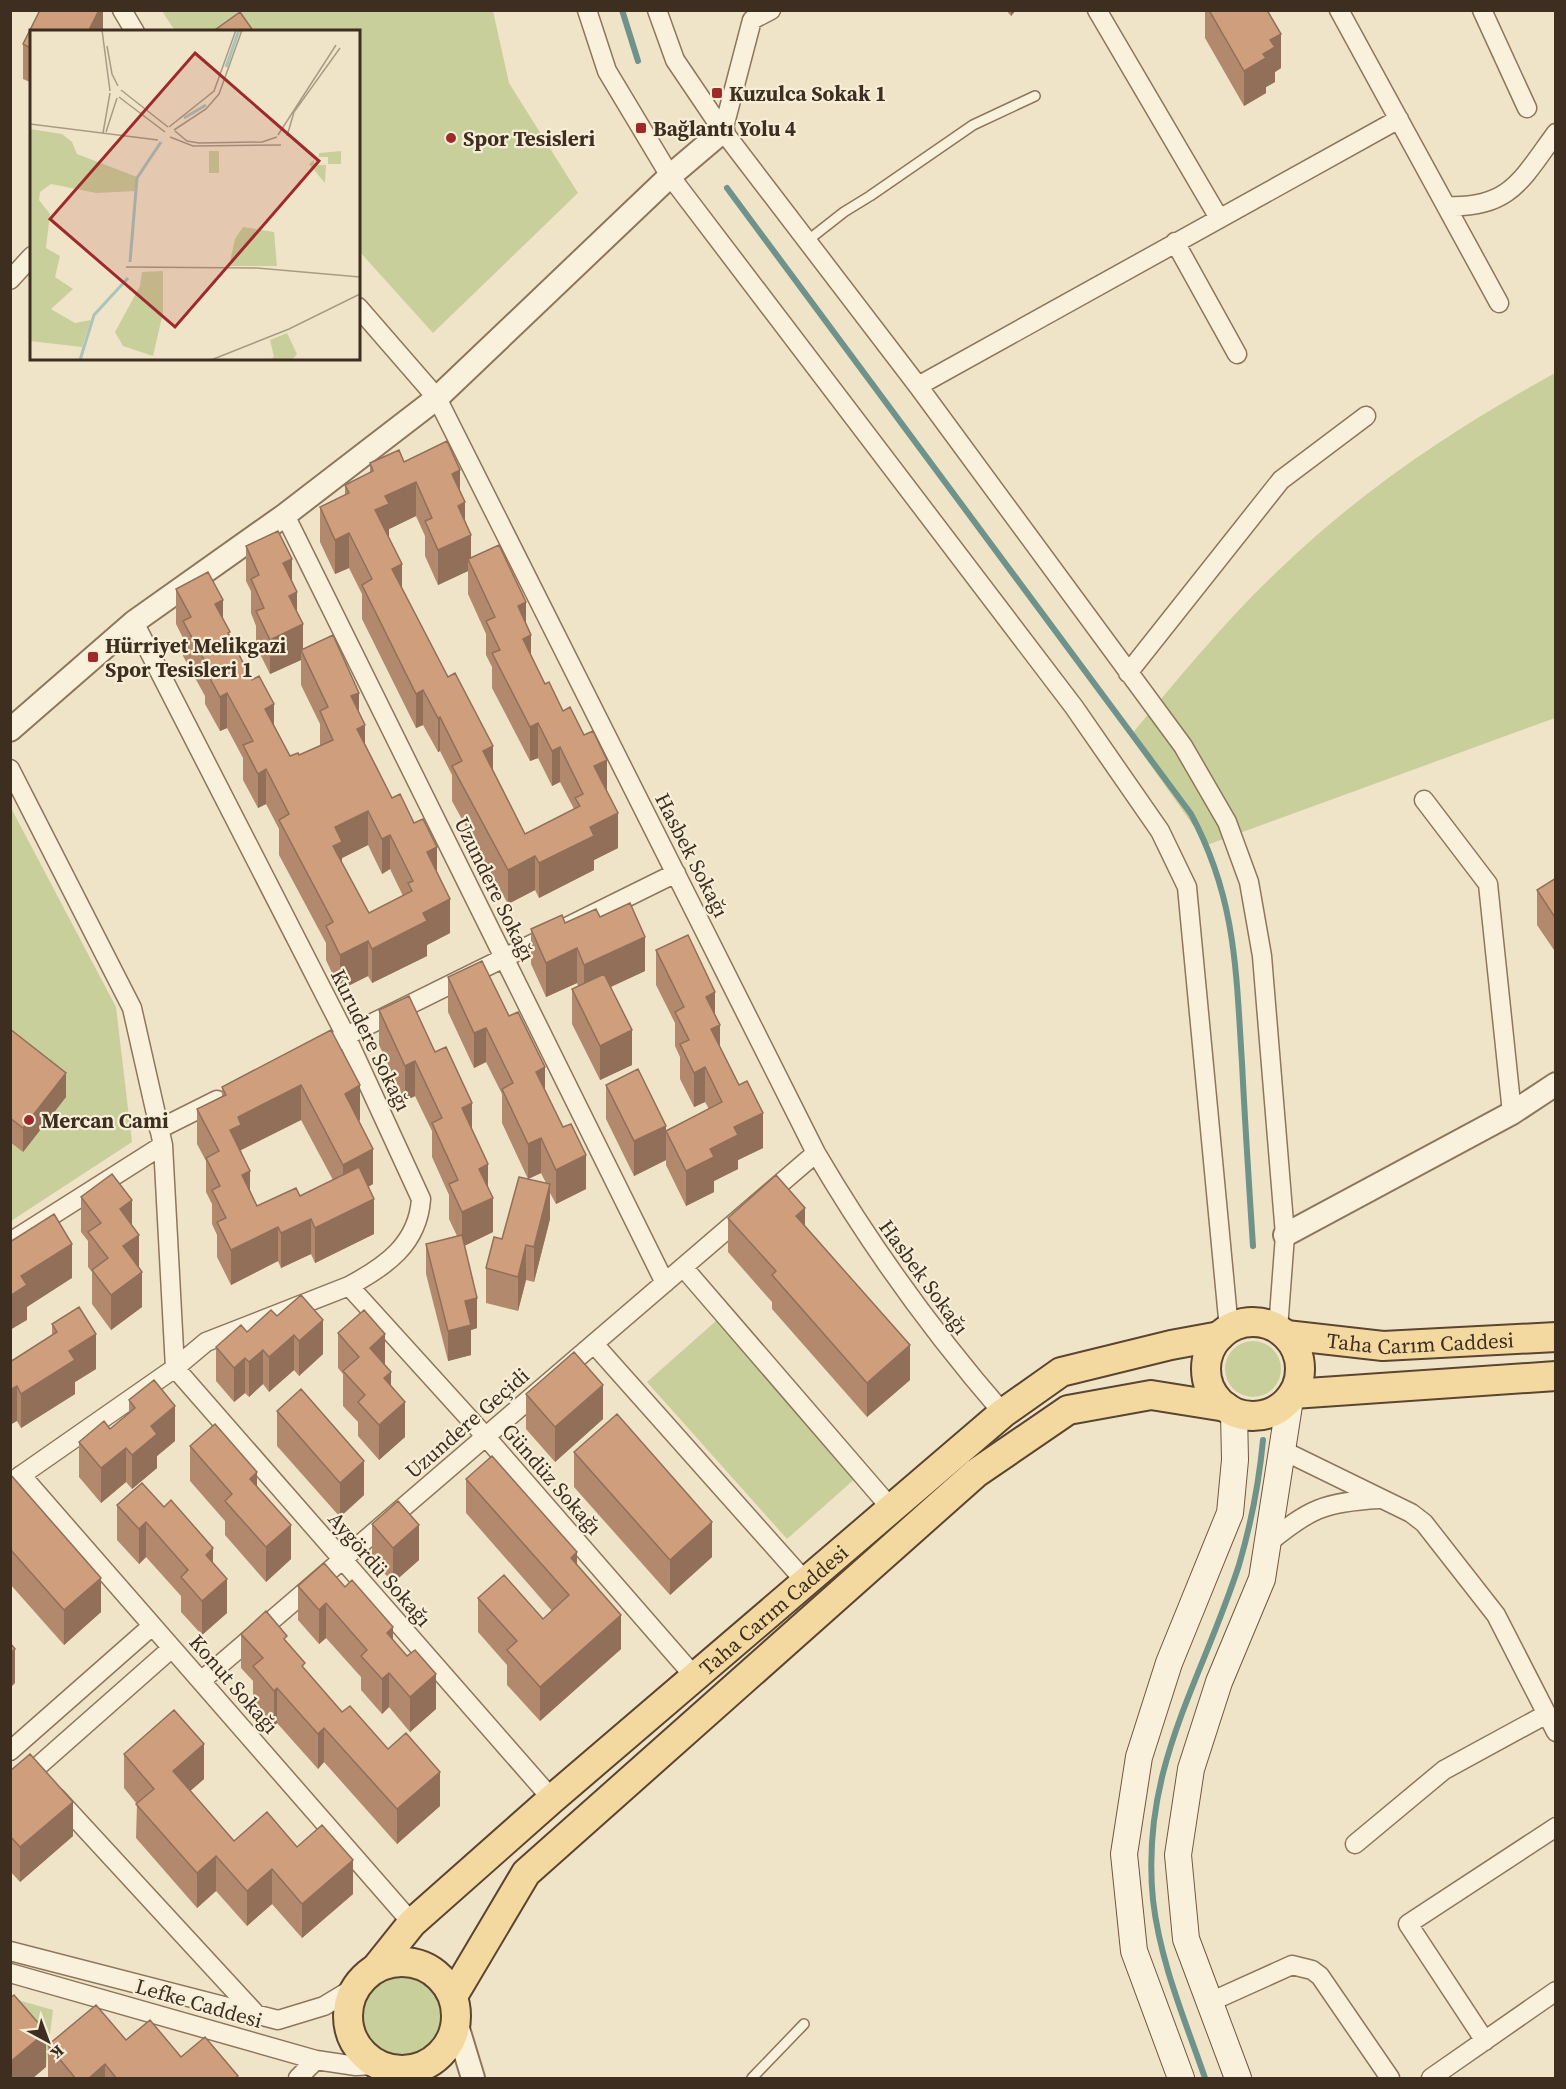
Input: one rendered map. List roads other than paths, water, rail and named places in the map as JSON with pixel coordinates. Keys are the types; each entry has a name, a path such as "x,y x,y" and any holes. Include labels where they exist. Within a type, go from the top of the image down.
{"main road":[{"path":"1238,2079 1186,1939 1178,1855 1191,1769 1219,1682 1262,1580 1291,1397 1299,1380 1300,1363 1296,1348 1282,1332 1253,1322 1224,1333 1210,1350 1206,1365 1211,1389 1230,1410 1253,1416 1264,1415 1278,1409 1291,1397"},
{"name":"Taha Carım Caddesi","path":"1282,1332 1383,1346 1556,1337"},
{"name":"Taha Carım Caddesi","path":"367,1977 412,1923 804,1580 1003,1413 1061,1372 1224,1333"},
{"name":"Taha Carım Caddesi","path":"1291,1397 1556,1376"},
{"name":"Taha Carım Caddesi","path":"455,2009 526,1874 976,1473 1068,1410 1150,1395 1230,1410"},
{"path":"1181,2079 1134,1951 1124,1854 1139,1757 1169,1663 1230,1513 1235,1460 1230,1410"},
{"path":"389,1963 415,1963 438,1975 455,2009 447,2047 428,2064 402,2071 387,2071 357,2048 348,2024 351,1997 367,1977 389,1963"}],"street":[{"path":"122,10 134,30"},
{"path":"586,10 608,71 670,176 1074,707 1160,831 1183,877 1188,898 1224,1333"},
{"path":"657,10 675,60 723,131 918,386 1183,746 1213,793 1227,822 1249,882 1260,940 1285,1235 1282,1332"},
{"path":"10,730 134,622 285,515 437,398 670,176 723,131 752,20 771,10"},
{"path":"1097,10 1219,218"},
{"path":"1339,10 1499,303"},
{"path":"1482,10 1527,108"},
{"path":"918,386 1399,119"},
{"path":"1446,206 1470,207 1493,201 1514,189 1556,133"},
{"path":"1175,242 1237,354"},
{"path":"10,280 30,258"},
{"name":"Hasbek Sokağı","path":"360,309 437,398 816,1153 890,1272 955,1357 1003,1413"},
{"path":"1128,673 1281,480 1366,416"},
{"name":"Uzundere Sokağı","path":"285,515 665,1283"},
{"name":"Kurudere Sokağı","path":"16,1479 175,1368 206,1342 349,1286 388,1262 407,1243 418,1221 421,1199 346,1036 134,622"},
{"path":"10,769 132,1008 161,1137 175,1368"},
{"path":"1424,800 1488,884 1512,1113"},
{"path":"325,1047 676,873"},
{"path":"1285,1235 1512,1113 1556,1084"},
{"path":"10,1242 161,1137 232,1093"},
{"name":"Uzundere Geçidi","path":"201,1681 816,1153"},
{"path":"683,1267 890,1507"},
{"name":"Gündüz Sokağı","path":"349,1286 486,1437 694,1676"},
{"path":"594,1344 804,1580"},
{"name":"Aygördü Sokağı","path":"175,1368 552,1799"},
{"path":"1282,1450 1382,1498 1424,1522 1496,1615 1545,1715 1556,1732"},
{"name":"Konut Sokağı","path":"16,1479 172,1648 412,1923"},
{"path":"1268,1544 1300,1517 1339,1501 1382,1498"},
{"path":"10,1751 152,1626"},
{"path":"10,1791 172,1648"},
{"path":"1355,1844 1444,1770 1545,1715"},
{"path":"33,1772 256,2014"},
{"path":"1485,2041 1408,1924 1556,1827"},
{"name":"Lefke Caddesi","path":"10,1951 278,2020 324,2007 367,1977"},
{"path":"1210,2002 1292,1965 1312,1970 1320,1976 1390,2079"},
{"name":"Lefke Caddesi","path":"10,1973 316,2060 387,2071"},
{"path":"1431,2079 1556,1991"},
{"path":"455,2009 473,2079"},
{"path":"298,2079 316,2060"}],"lane":[{"path":"807,241 844,212 973,125 1035,96"},
{"path":"752,2079 804,2024"}],"waterway":[{"path":"622,10 638,61"},
{"path":"727,188 1191,814 1217,875 1231,935 1238,997 1253,1246"},
{"path":"1205,2078 1161,1946 1153,1900 1151,1853 1164,1768 1239,1565 1254,1503 1263,1440"}],"place":[{"name":"Kuzulca Sokak 1","path":"717,93"},
{"name":"Bağlantı Yolu 4","path":"641,128"},
{"name":"Spor Tesisleri","path":"451,138"},
{"name":"Hürriyet Melikgazi Spor Tesisleri 1","path":"93,657"},
{"name":"Mercan Cami","path":"29,1120"}]}
